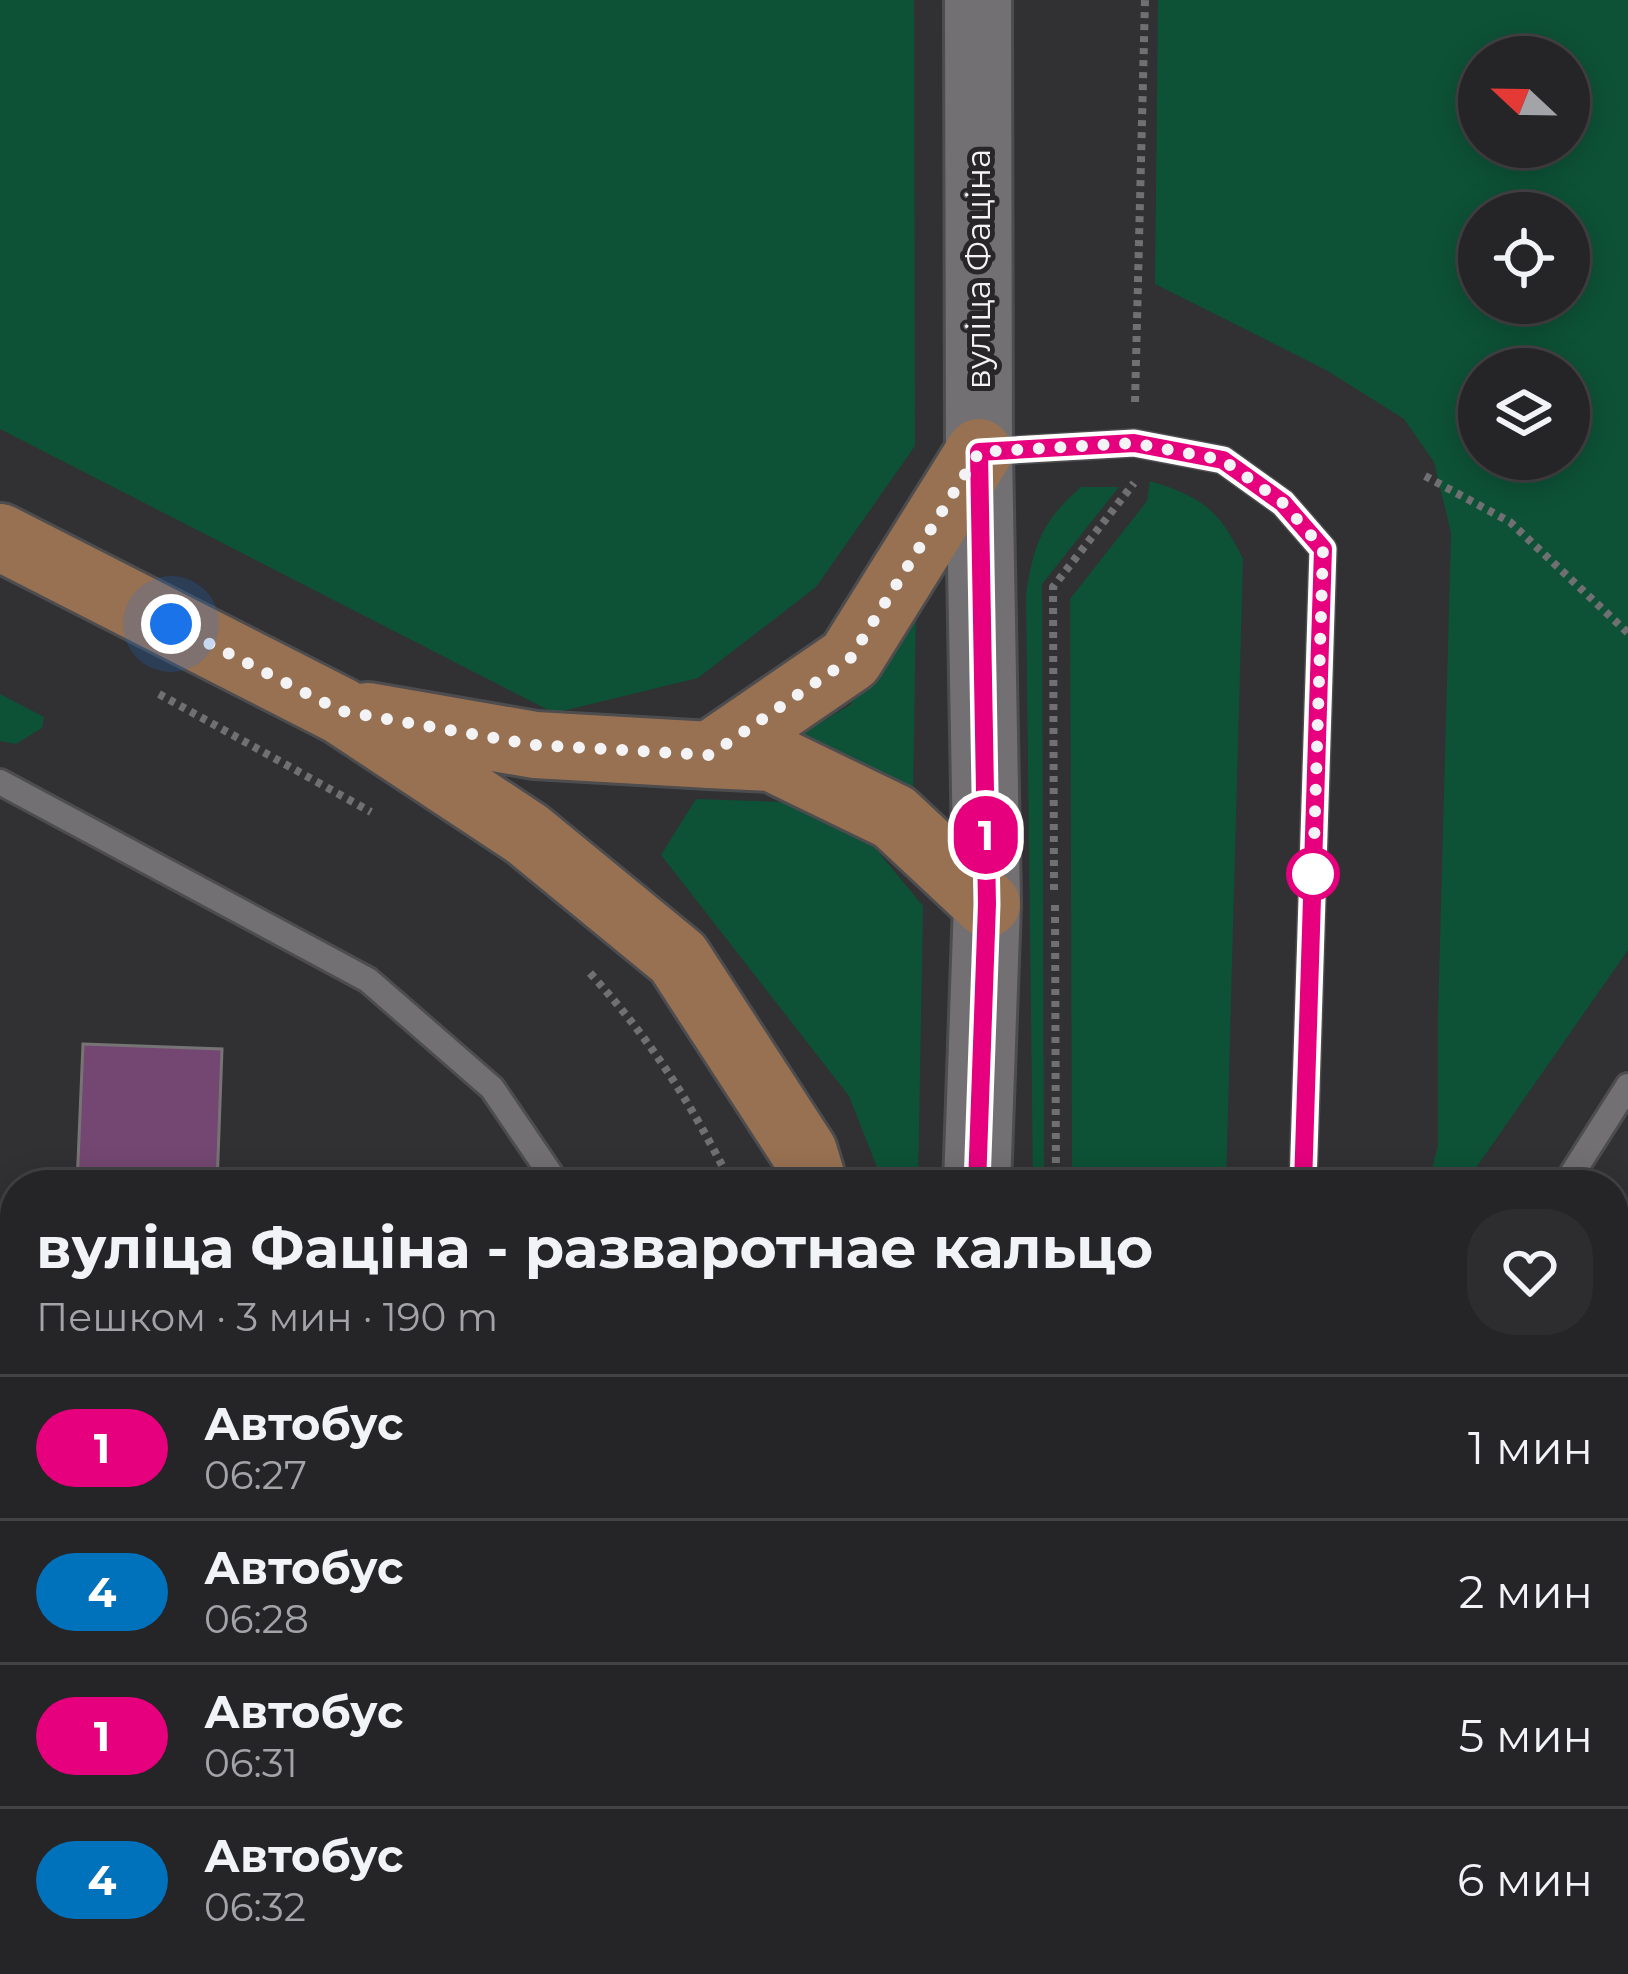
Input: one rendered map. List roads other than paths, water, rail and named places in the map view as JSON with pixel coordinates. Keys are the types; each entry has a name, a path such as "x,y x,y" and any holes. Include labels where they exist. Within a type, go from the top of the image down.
{"main road":[{"name":"вуліца Фаціна","path":"978,0 987,904 978,1170"},
{"path":"710,755 850,659 979,452"},
{"path":"0,537 341,711 527,834 679,958 804,1152 809,1170"},
{"path":"341,711 535,745 772,758 894,818 987,904"}],"lane":[{"path":"979,452 1134,443 1223,460 1283,503 1323,549 1303,1170"},
{"path":"0,782 368,980 492,1088 548,1170"},
{"path":"1575,1170 1628,1086"}]}
